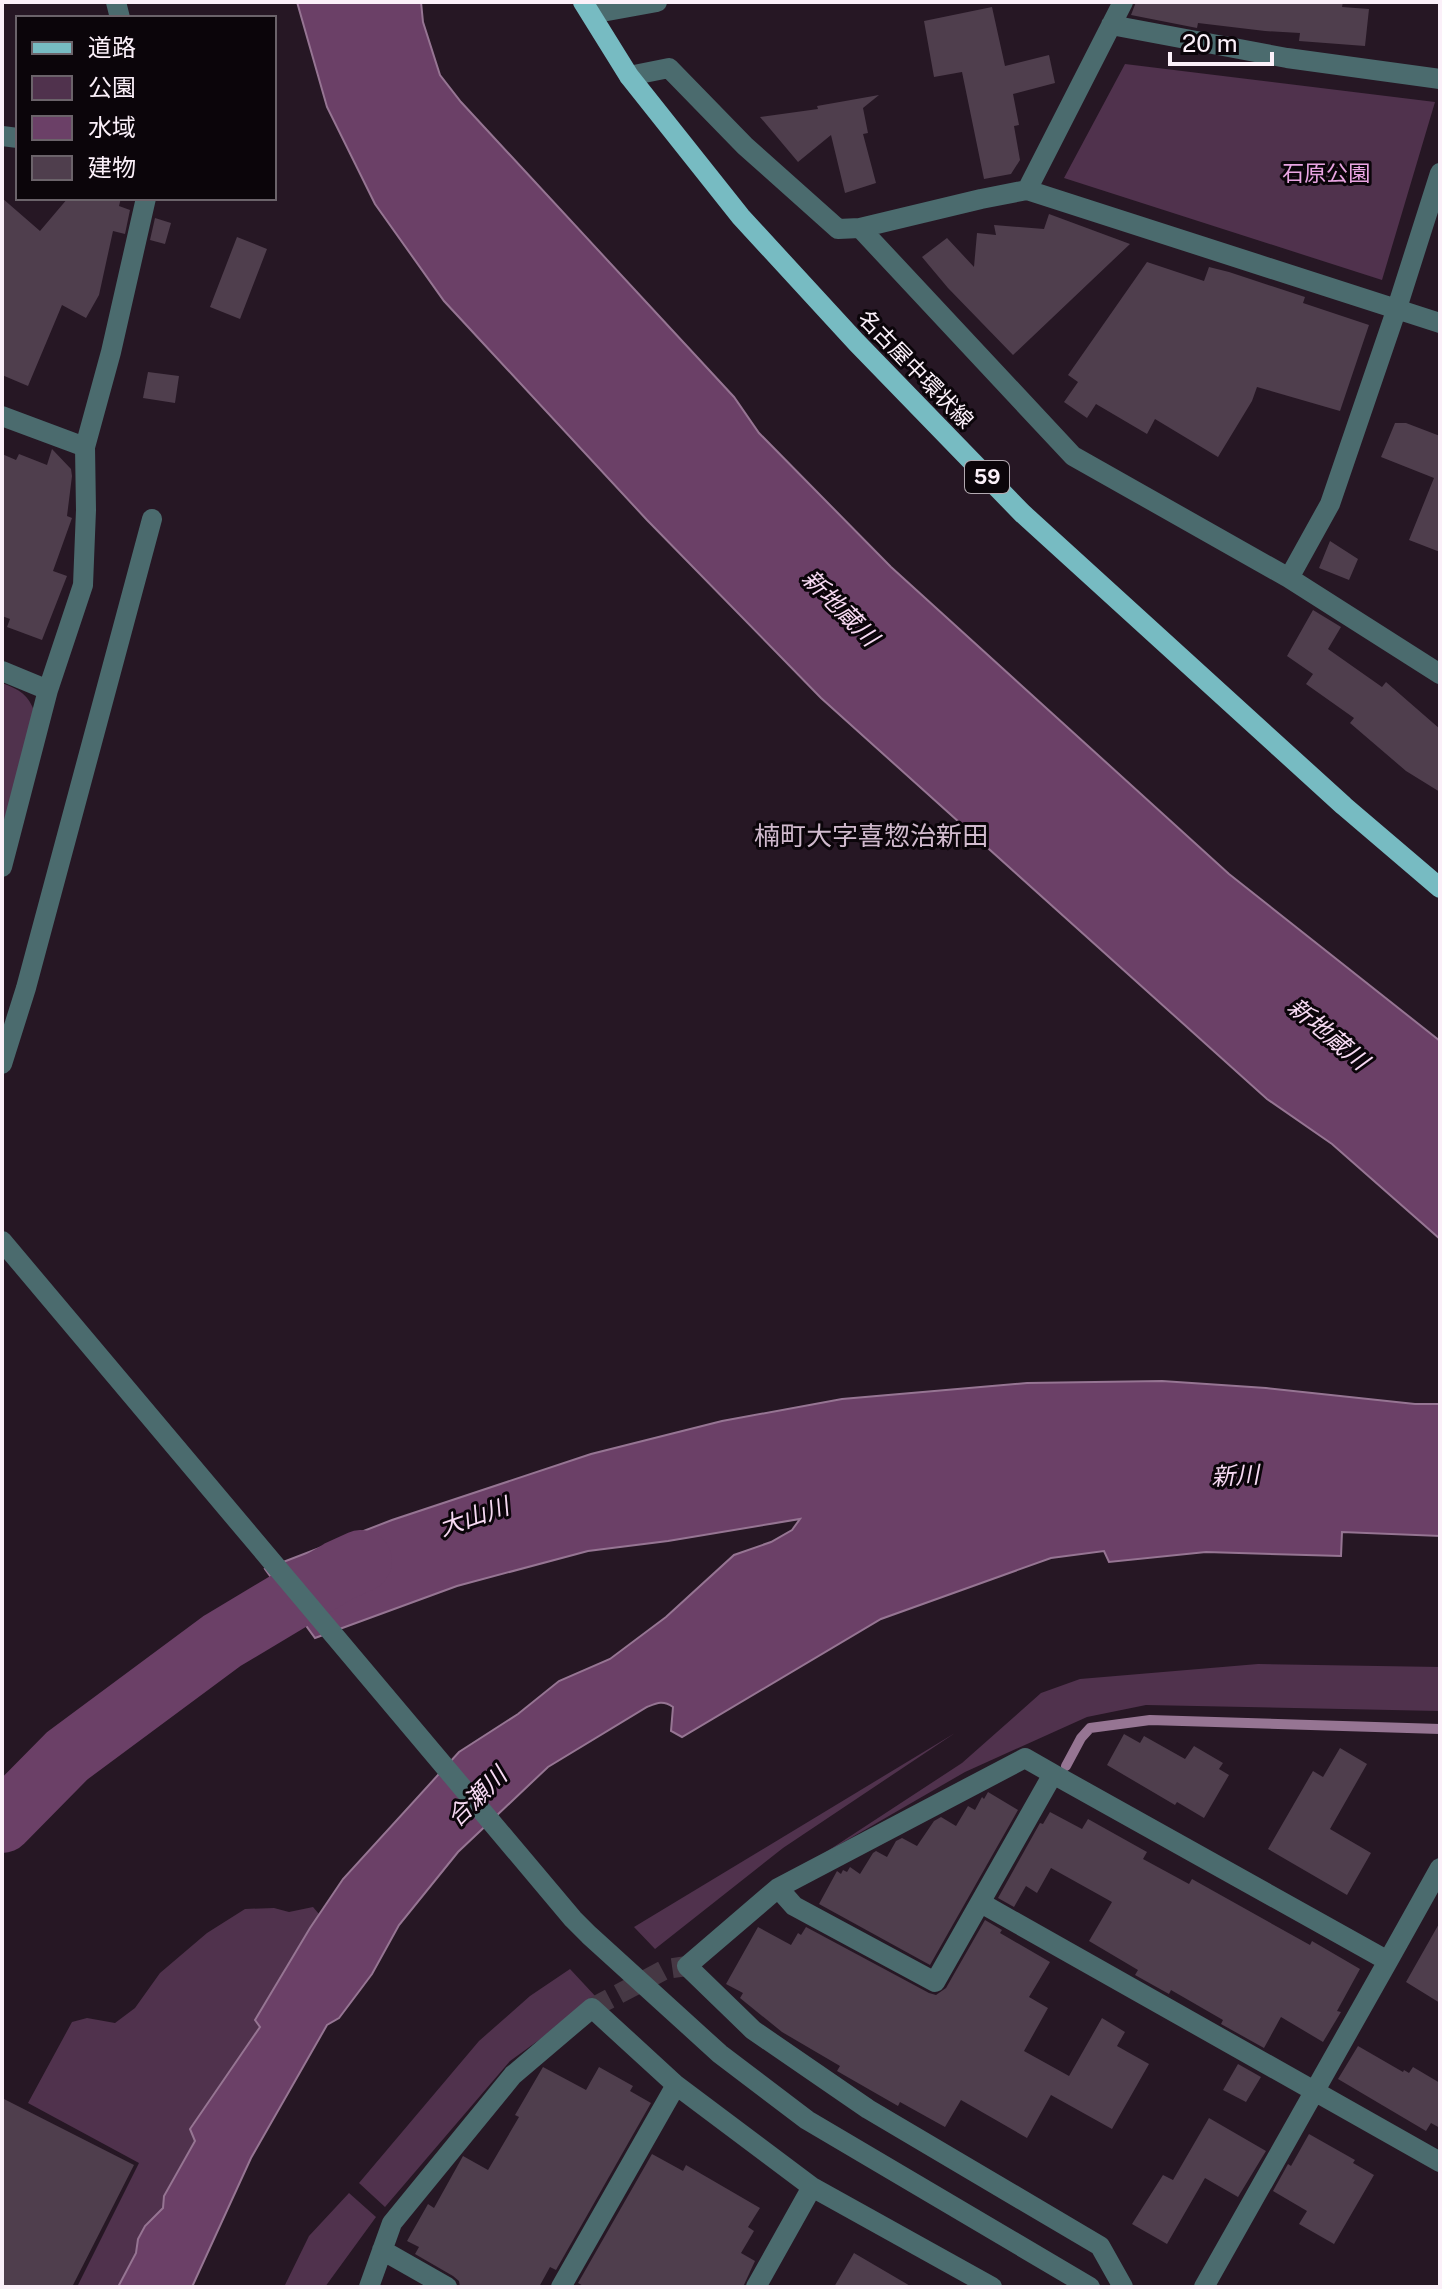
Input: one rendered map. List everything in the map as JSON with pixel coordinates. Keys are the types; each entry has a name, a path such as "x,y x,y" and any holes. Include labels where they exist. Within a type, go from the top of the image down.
{"main road":[{"name":"名古屋中環状線","path":"587,8 629,76 741,217 856,342 1022,513 1344,806 1440,888"}],"street":[{"path":"587,8 657,2"},
{"path":"1027,190 1123,2"},
{"path":"1111,25 1287,58 1440,79"},
{"path":"629,76 669,68 745,146 838,229 860,228 1027,190 1440,323"},
{"path":"1289,578 1330,504 1440,173"},
{"path":"2,867 48,690 83,585 85,447 111,352 146,200"},
{"path":"860,228 1073,456 1289,578 1440,674"},
{"path":"2,416 85,447"},
{"path":"2,1064 26,988 152,519"},
{"path":"2,671 48,690"},
{"path":"2,1241 573,1919 720,2054 807,2120 1090,2287"},
{"path":"1123,2287 1100,2246 868,2109 753,2030 687,1966 778,1888 1025,1758 1388,1961"},
{"path":"778,1888 794,1906 935,1982 1053,1774"},
{"path":"1204,2287 1440,1868"},
{"path":"981,1903 1440,2162"},
{"path":"369,2287 392,2223 513,2075 592,2008 676,2085 812,2187 992,2287"},
{"path":"561,2287 676,2085"},
{"path":"756,2287 812,2187"},
{"path":"382,2250 447,2287"}],"green space":[{"name":"石原公園","path":"1125,64 1435,102 1382,280 1064,178"},
{"path":"2,683 23,694 35,713 2,830"},
{"path":"1258,1664 1440,1667 1440,1711 1146,1705 1087,1717 965,1772 823,1854 962,1763 1041,1693 1080,1679"},
{"path":"955,1733 783,1848 655,1949 634,1927"},
{"path":"313,1907 319,1914 255,2020 260,2027 190,2129 195,2141 164,2195 163,2208 145,2226 138,2239 136,2253 118,2287 77,2287 139,2163 28,2103 72,2022 87,2018 115,2023 135,2008 160,1973 207,1933 245,1909 274,1908 289,1912"},
{"path":"570,1969 597,1998 510,2061 385,2207 359,2183 479,2041 530,1996"},
{"path":"349,2193 376,2217 325,2287 284,2287 309,2236"}],"water":[{"name":"新地蔵川","path":"297,2 421,2 423,22 440,75 461,102 734,397 759,433 891,567 1229,874 1440,1041 1440,1239 1332,1144 1267,1099 821,698 647,520 444,301 375,204 327,107"},
{"path":"1162,1381 1440,1404 1440,1536 1342,1532 1341,1556 1206,1552 1109,1562 1104,1551 1051,1558 881,1619 682,1737 671,1731 673,1707 657,1703 647,1707 548,1767 458,1852 399,1925 372,1974 339,2018 327,2025 251,2158 192,2287 118,2287 136,2253 138,2239 145,2226 163,2208 164,2196 195,2141 190,2129 260,2027 255,2020 343,1879 459,1752 518,1714 559,1681 610,1659 666,1617 734,1555 771,1542 792,1530 800,1519 588,1551 457,1586 315,1638 265,1569 392,1520 591,1454 722,1421 842,1399 1027,1383"}],"building":[{"path":"1136,2 1343,2 1342,7 1369,9 1365,46 1299,41 1300,33 1198,23 1197,28 1131,15"},
{"path":"992,7 1005,66 1049,55 1055,83 1013,94 1019,125 1014,126 1020,160 1011,174 984,179 962,72 934,77 924,21"},
{"path":"879,95 863,108 868,133 863,134 876,183 845,193 831,135 798,162 760,117 818,109 817,106"},
{"path":"2,198 40,231 66,200 120,200 119,206 130,210 125,234 113,231 99,295 86,318 62,305 28,386 2,375"},
{"path":"1049,214 1130,244 1013,355 922,257 947,238 974,267 977,233 996,235 994,225 1044,229"},
{"path":"155,218 171,223 165,244 150,240"},
{"path":"237,237 267,249 240,319 210,307"},
{"path":"1147,262 1204,281 1209,267 1229,272 1305,297 1303,303 1369,325 1340,411 1257,387 1252,401 1218,457 1155,419 1147,434 1096,404 1087,418 1064,402 1078,382 1068,375"},
{"path":"148,372 179,376 175,403 143,398"},
{"path":"1395,423 1406,423 1440,436 1440,552 1409,540 1434,478 1381,457"},
{"path":"52,449 71,469 67,516 72,518 53,571 67,576 42,640 7,627 10,619 2,616 2,454 16,460 19,454 47,465"},
{"path":"1330,541 1358,559 1349,580 1319,568"},
{"path":"1313,610 1341,627 1328,649 1382,687 1386,682 1440,729 1440,792 1406,771 1350,723 1354,718 1306,684 1313,674 1287,656"},
{"path":"1124,1734 1140,1743 1144,1736 1185,1759 1194,1746 1223,1763 1219,1769 1229,1775 1204,1818 1177,1802 1175,1805 1107,1765"},
{"path":"1340,1748 1367,1764 1330,1829 1371,1853 1347,1895 1268,1849 1313,1771 1323,1777"},
{"path":"988,1792 1018,1810 930,1965 819,1904 837,1871 841,1874 850,1867 860,1874 873,1853 876,1851 887,1857 896,1841 902,1838 917,1846 934,1821 941,1817 956,1826 968,1806 975,1810"},
{"path":"1050,1812 1082,1829 1088,1819 1147,1852 1143,1859 1189,1884 1192,1879 1310,1945 1312,1941 1360,1969 1337,2011 1341,2012 1323,2042 1281,2017 1264,2048 1171,1990 1169,1994 1135,1975 1138,1970 1089,1941 1112,1902 1051,1868 1037,1893 1026,1886 1014,1907 998,1898 1040,1823 1043,1824"},
{"path":"985,1920 1002,1930 1000,1933 1050,1962 1029,1997 1048,2008 1024,2051 1069,2076 1102,2018 1125,2032 1117,2046 1149,2064 1112,2129 1051,2095 1027,2138 961,2100 945,2127 900,2102 898,2106 837,2071 840,2066 782,2032 740,1998 743,1993 726,1984 758,1927 791,1945 806,1927 936,1995 946,1988"},
{"path":"1440,1922 1440,2003 1406,1982"},
{"path":"1358,2046 1403,2072 1409,2073 1413,2067 1440,2083 1440,2128 1431,2123 1426,2131 1338,2079"},
{"path":"1238,2064 1261,2077 1246,2102 1223,2090"},
{"path":"543,2067 586,2090 599,2067 633,2086 630,2091 651,2103 556,2270 550,2267 539,2287 460,2287 453,2276 415,2254 419,2247 407,2241 428,2204 434,2208 463,2156 488,2170"},
{"path":"2,2098 134,2165 72,2287 2,2287"},
{"path":"1209,2118 1266,2151 1238,2197 1205,2178 1167,2244 1132,2224 1163,2175 1173,2180"},
{"path":"1309,2134 1355,2160 1353,2163 1374,2175 1334,2244 1299,2224 1307,2211 1273,2191"},
{"path":"652,2154 683,2171 686,2165 760,2208 748,2227 754,2231 741,2253 755,2261 743,2287 585,2287 578,2283"},
{"path":"854,2253 912,2287 834,2287"}],"waterway":[{"name":"大山川","path":"2,1822 67,1756 222,1641 361,1561"},
{"path":"1066,1766 1090,1728 1150,1720 1440,1729"}],"tunnel":[{"path":"592,2008 666,1969 687,1966"}],"district":[{"name":"楠町大字喜惣治新田","path":"871,836"}],"water label":[{"name":"新川","path":"1235,1476"},
{"name":"合瀬川","path":"477,1797"}]}
